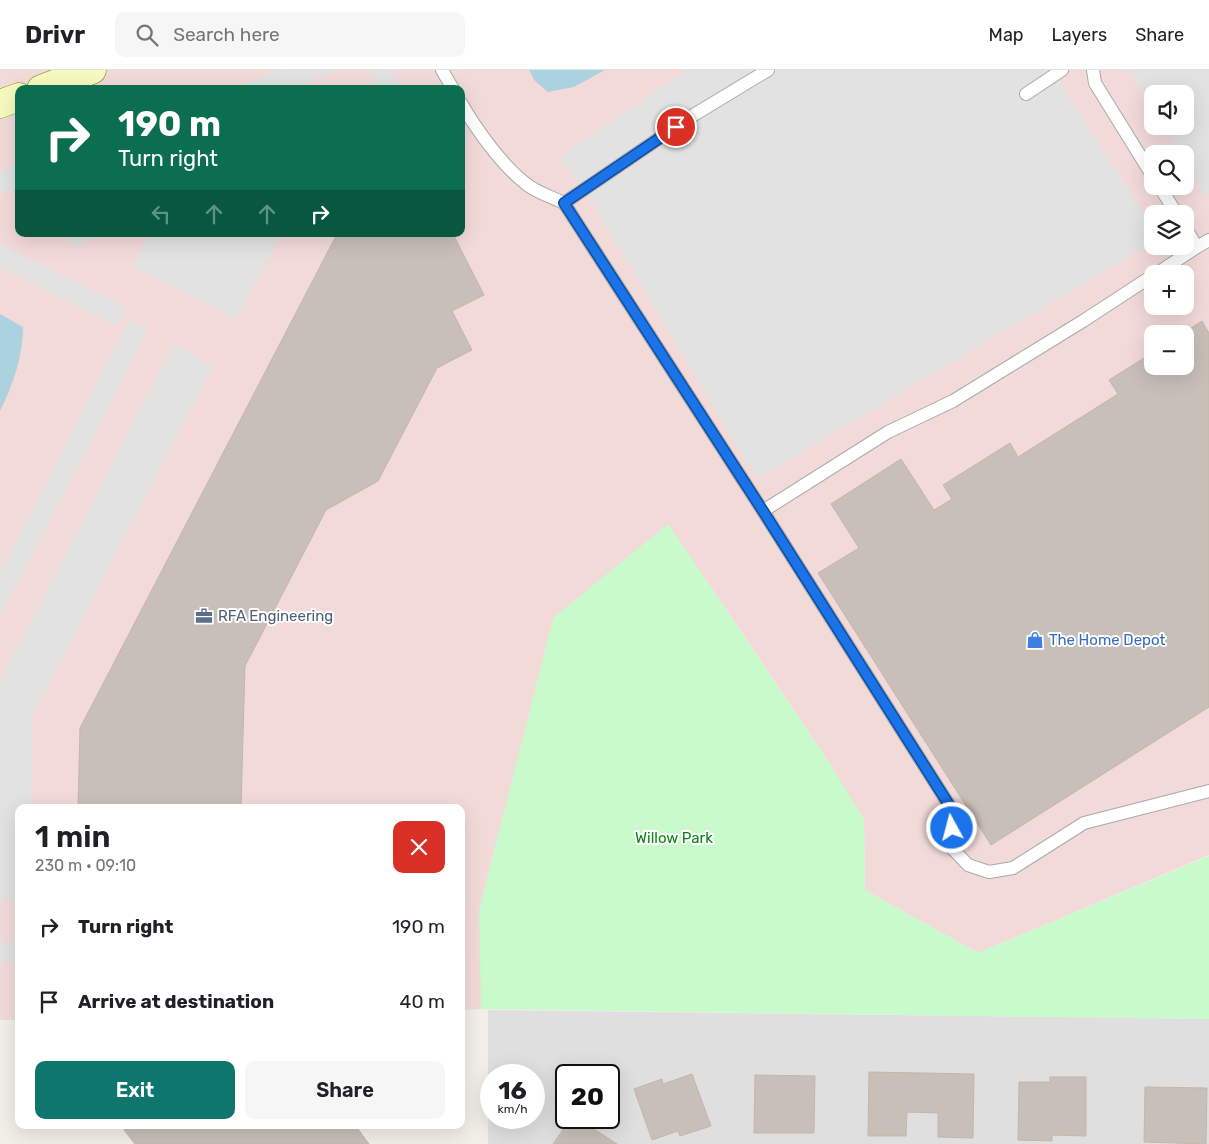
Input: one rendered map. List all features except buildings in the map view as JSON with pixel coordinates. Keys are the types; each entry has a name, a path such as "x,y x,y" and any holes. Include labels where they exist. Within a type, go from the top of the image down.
{"main road":[{"path":"52,85 92,70"},
{"path":"0,104 15,98"}],"lane":[{"path":"442,70 451,85"},
{"path":"564,203 692,116 768,70"},
{"path":"1026,94 1062,70"},
{"path":"1093,70 1095,83 1144,162"},
{"path":"465,110 497,154 526,184 564,203 763,511 951,808 952,848 968,866 989,872 1013,868 1084,822 1209,791"},
{"path":"1169,265 1209,240"},
{"path":"1194,242 1197,247"},
{"path":"763,511 888,432 953,402 1083,322 1144,282"}],"shaded area":[{"path":"0,70 1209,70 1209,855 978,953 865,890 864,819 801,720 668,524 491,861 481,1009 465,1010 465,804 15,804 15,1020 0,1020"},
{"path":"281,70 339,70 299,85 240,85"},
{"path":"369,70 392,70 400,85 376,85"},
{"path":"686,70 1052,70 1144,213 1144,248 757,479 587,194 559,157"},
{"path":"1128,70 1209,70 1209,194 1204,194 1194,178 1194,145 1174,145 1167,135 1194,135 1194,85 1144,85 1144,97"},
{"path":"15,165 15,188 0,194 0,171"},
{"path":"69,237 99,237 72,246"},
{"path":"147,237 279,237 237,319 132,267"},
{"path":"0,244 126,307 117,326 0,267"},
{"path":"130,319 148,330 0,617 0,572"},
{"path":"174,344 213,366 32,716 31,804 15,804 15,900 0,899 0,681"},
{"path":"0,943 15,943 15,963 0,963"},
{"path":"488,1010 1209,1019 1209,1144 488,1144 488,1129 545,1129 545,1064 488,1064"}],"green space":[{"name":"Willow Park","path":"668,524 825,756 864,819 865,890 978,953 1209,856 1209,1019 481,1009 479,910 553,618"}],"water":[{"path":"529,70 605,70 574,87 548,92 535,81"},
{"path":"0,314 23,327 23,338 16,370 0,411"}],"place":[{"name":"RFA Engineering","path":"204,616"},
{"name":"The Home Depot","path":"1035,640"}],"route":[{"path":"676,127 564,203 763,511 951,808 952,828"}]}
